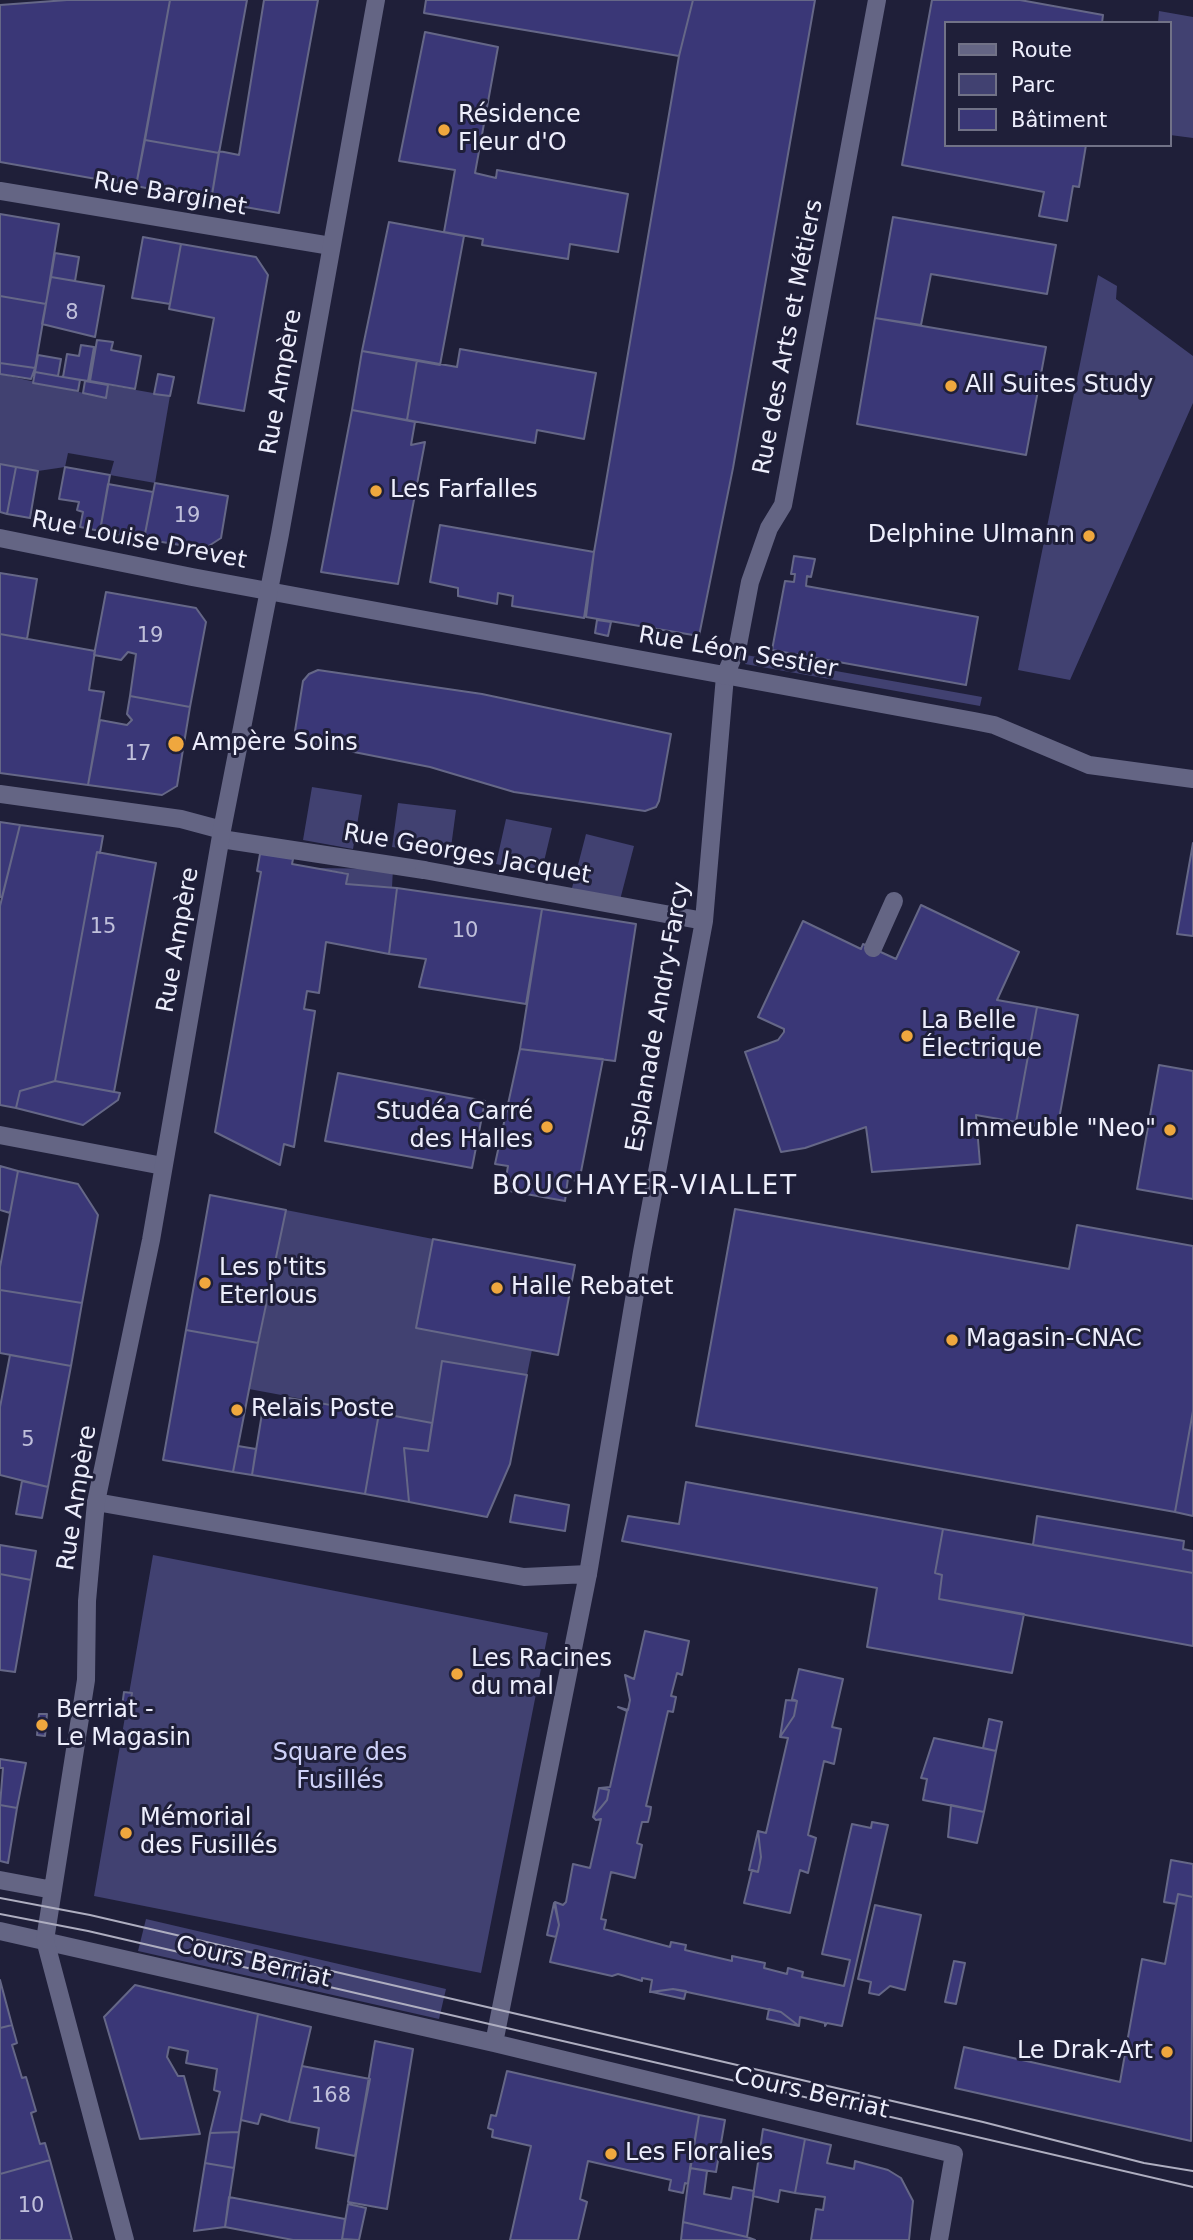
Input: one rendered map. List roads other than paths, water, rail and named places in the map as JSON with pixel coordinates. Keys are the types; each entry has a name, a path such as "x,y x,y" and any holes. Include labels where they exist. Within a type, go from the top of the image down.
{"street":[{"name":"Rue Ampère","path":"45,1940 86,1680 87,1601 96,1502 151,1240 222,835 376,0"},
{"name":"Rue des Arts et Métiers","path":"725,676 738,645 750,582 769,528 783,505 877,0"},
{"name":"Rue Barginet","path":"0,191 331,246"},
{"name":"Rue Louise Drevet","path":"0,538 269,591"},
{"name":"Rue Léon Sestier","path":"269,591 994,725 1071,755 1089,765 1193,779"},
{"name":"Esplanade Andry-Farcy","path":"589,1574 642,1252 704,920 725,676"},
{"name":"Rue Georges Jacquet","path":"0,794 181,819 222,835 704,920"},
{"path":"873,948 894,901"},
{"path":"0,1135 163,1166"},
{"path":"96,1502 524,1577 589,1574 494,2043"},
{"path":"0,1880 53,1890"},
{"name":"Cours Berriat","path":"0,1931 494,2043 954,2154 939,2240"},
{"path":"45,1940 125,2240"}],"tram line":[{"path":"0,1898 90,1915 983,2122 1144,2163 1193,2171"},
{"path":"0,1914 88,1931 1193,2187"}],"place":[{"name":"Résidence Fleur d'O","path":"444,130"},
{"name":"All Suites Study","path":"951,386"},
{"name":"Les Farfalles","path":"376,491"},
{"name":"Delphine Ulmann","path":"1089,536"},
{"name":"Ampère Soins","path":"176,744"},
{"name":"La Belle Électrique","path":"907,1036"},
{"name":"Studéa Carré des Halles","path":"547,1127"},
{"name":"Immeuble \"Neo\"","path":"1170,1130"},
{"name":"Les p'tits Eterlous","path":"205,1283"},
{"name":"Halle Rebatet","path":"497,1288"},
{"name":"Magasin-CNAC","path":"952,1340"},
{"name":"Relais Poste","path":"237,1410"},
{"name":"Les Racines du mal","path":"457,1674"},
{"name":"Berriat - Le Magasin","path":"42,1725"},
{"name":"Mémorial des Fusillés","path":"126,1833"},
{"name":"Le Drak-Art","path":"1167,2052"},
{"name":"Les Floralies","path":"611,2154"}],"district":[{"name":"BOUCHAYER-VIALLET","path":"645,1187"}],"park label":[{"name":"Square des Fusillés","path":"340,1768"}]}
